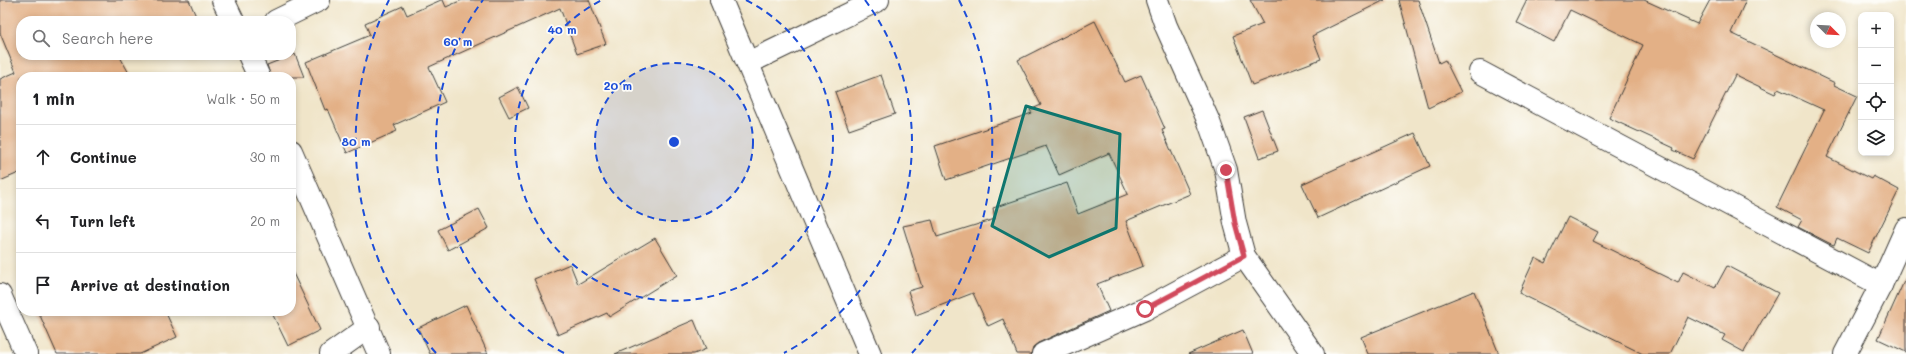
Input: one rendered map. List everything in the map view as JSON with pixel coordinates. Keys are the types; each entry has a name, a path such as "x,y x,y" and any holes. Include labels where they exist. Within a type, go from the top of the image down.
{"street":[{"path":"223,0 231,16"},
{"path":"286,16 319,0"},
{"path":"721,0 870,354"},
{"path":"748,63 878,0"},
{"path":"1156,0 1166,26 1210,122 1226,170 1235,223 1244,256 1313,354"},
{"path":"251,60 256,72"},
{"path":"1480,72 1880,285"},
{"path":"296,162 379,354"},
{"path":"1845,354 1906,229"},
{"path":"1043,354 1145,309 1244,256"},
{"path":"0,295 26,354"},
{"path":"331,354 369,328"}],"highlighted area":[{"path":"1026,106 1120,134 1116,228 1049,257 992,226"}],"building":[{"path":"0,0 189,0 196,16 16,16 16,60 122,60 128,72 16,72 0,33"},
{"path":"443,0 446,7 462,0 589,0 606,44 577,54 560,8 429,67 445,102 394,125 397,131 347,153 328,109 325,110 306,62 370,35 365,23 403,6 407,15"},
{"path":"1250,0 1385,0 1312,36 1321,59 1252,85 1233,36 1263,24"},
{"path":"1399,0 1418,0 1439,63 1445,60 1461,92 1428,108"},
{"path":"1527,0 1644,0 1697,24 1710,0 1746,0 1731,33 1835,83 1834,85 1857,96 1827,157 1871,179 1873,176 1899,190 1868,253 1837,238 1834,245 1829,243 1798,227 1802,220 1777,207 1824,110 1778,89 1775,94 1735,75 1693,159 1673,150 1674,148 1609,118 1643,45 1570,10 1554,42 1516,22"},
{"path":"1095,21 1125,82 1141,75 1165,129 1162,130 1190,194 1126,221 1143,266 1097,284 1109,311 1038,343 1033,347 1031,354 1017,354 1003,319 988,326 973,293 916,315 908,291 922,287 903,226 932,220 937,237 995,219 993,208 1067,183 1078,214 1128,194 1109,153 1059,175 1046,146 946,180 935,146 1032,113 1030,110 1041,105 1018,60"},
{"path":"296,57 304,77 296,77 296,72 269,72 267,65 280,60 296,60"},
{"path":"16,72 16,174 0,181 0,79"},
{"path":"881,75 895,114 849,130 835,92"},
{"path":"518,87 528,108 509,117 499,97"},
{"path":"1262,110 1278,151 1259,158 1244,117"},
{"path":"1415,133 1430,166 1318,218 1302,184"},
{"path":"479,209 489,228 448,250 438,230"},
{"path":"1568,217 1598,232 1593,241 1678,283 1683,272 1715,288 1727,266 1778,293 1744,352 1722,340 1725,335 1688,317 1670,354 1643,354 1519,293 1535,258 1545,263"},
{"path":"655,238 677,275 609,317 607,313 558,335 534,279 570,264 578,284"},
{"path":"1906,277 1906,352 1878,339"},
{"path":"296,280 320,330 288,346 273,316 296,316"},
{"path":"1474,291 1499,354 1368,354 1361,337"},
{"path":"466,305 488,354 430,354 418,328"},
{"path":"40,316 167,316 177,337 140,354 57,354"},
{"path":"694,320 706,349 694,354 615,354"},
{"path":"1243,330 1253,354 1188,354"}],"route":[{"path":"1145,309 1244,256 1235,223 1226,170"}]}
